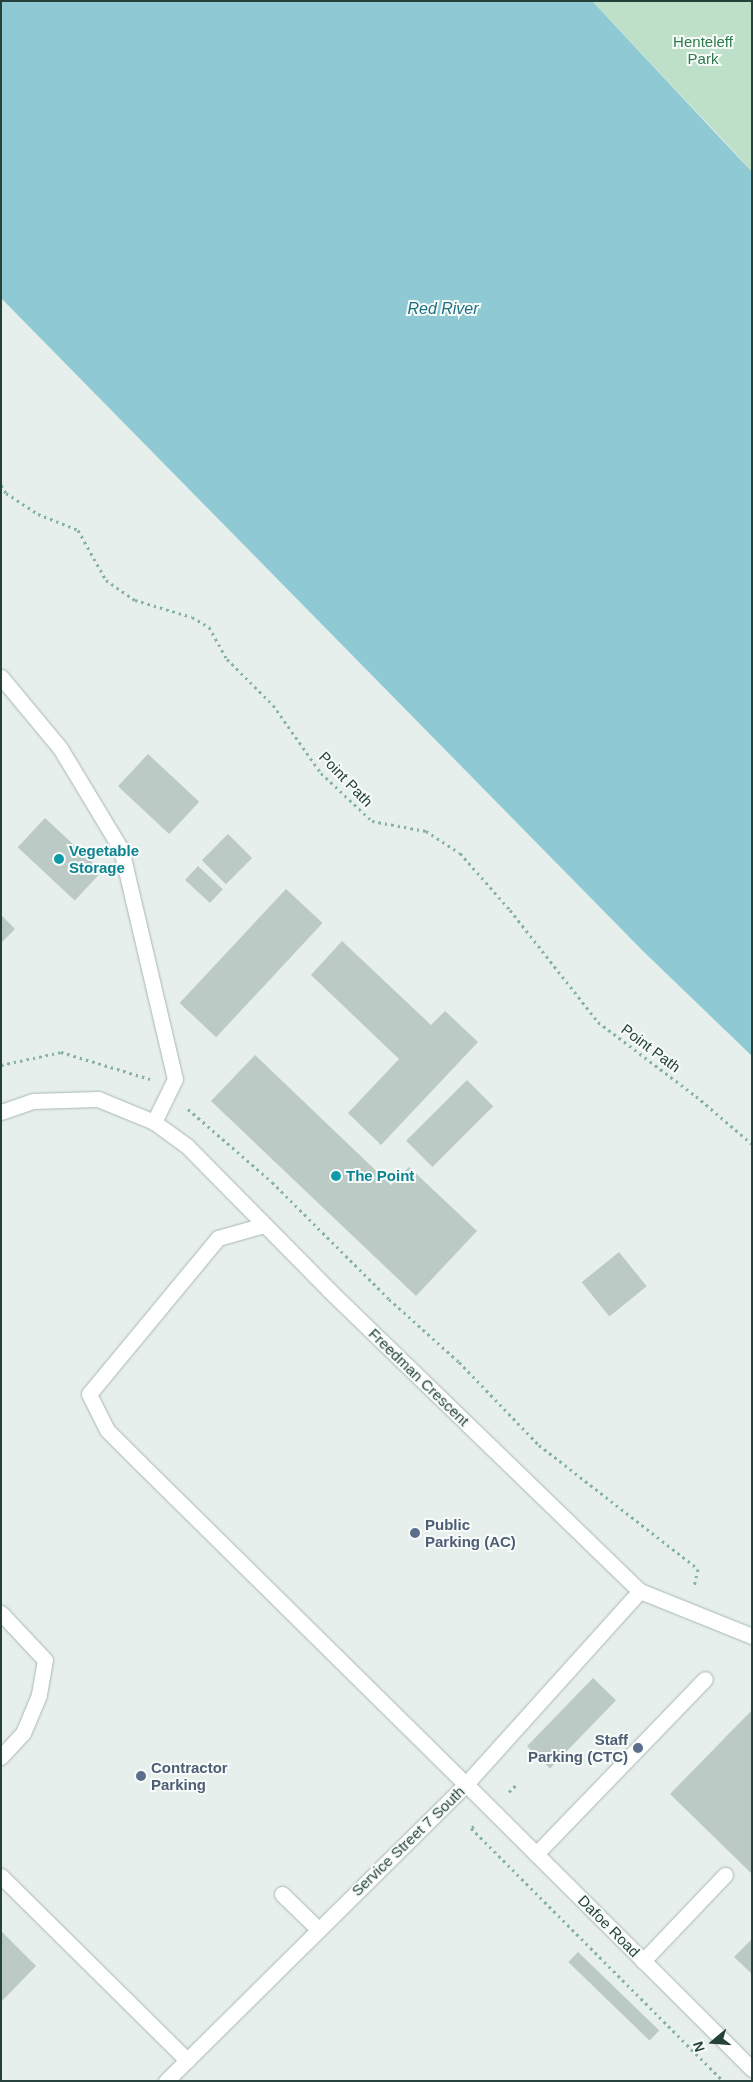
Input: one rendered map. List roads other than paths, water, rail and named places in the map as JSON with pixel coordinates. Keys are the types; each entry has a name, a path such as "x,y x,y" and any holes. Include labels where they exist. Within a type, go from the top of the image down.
{"street":[{"path":"1,677 60,748 122,849 175,1079 154,1122"},
{"name":"Freedman Crescent","path":"1,1112 33,1101 98,1099 154,1122 187,1146 264,1225 640,1591 752,1636"},
{"name":"Dafoe Road","path":"264,1225 218,1238 89,1394 107,1430 752,2069"},
{"name":"Service Street 7 South","path":"166,2081 317,1928 466,1784 640,1591"},
{"path":"1,1613 45,1660 39,1695 23,1732 1,1757"},
{"path":"536,1854 705,1679"},
{"path":"643,1961 725,1875"},
{"path":"1,1876 187,2060"},
{"path":"282,1894 317,1928"}],"water":[{"name":"Red River","path":"1,1 592,1 752,172 752,1056 644,952 1,298"}],"place":[{"name":"Vegetable Storage","path":"59,859"},
{"name":"The Point","path":"336,1176"},
{"name":"Public Parking (AC)","path":"415,1533"},
{"name":"Staff Parking (CTC)","path":"638,1748"},
{"name":"Contractor Parking","path":"141,1776"}],"park label":[{"name":"Henteleff Park","path":"703,50"}]}
